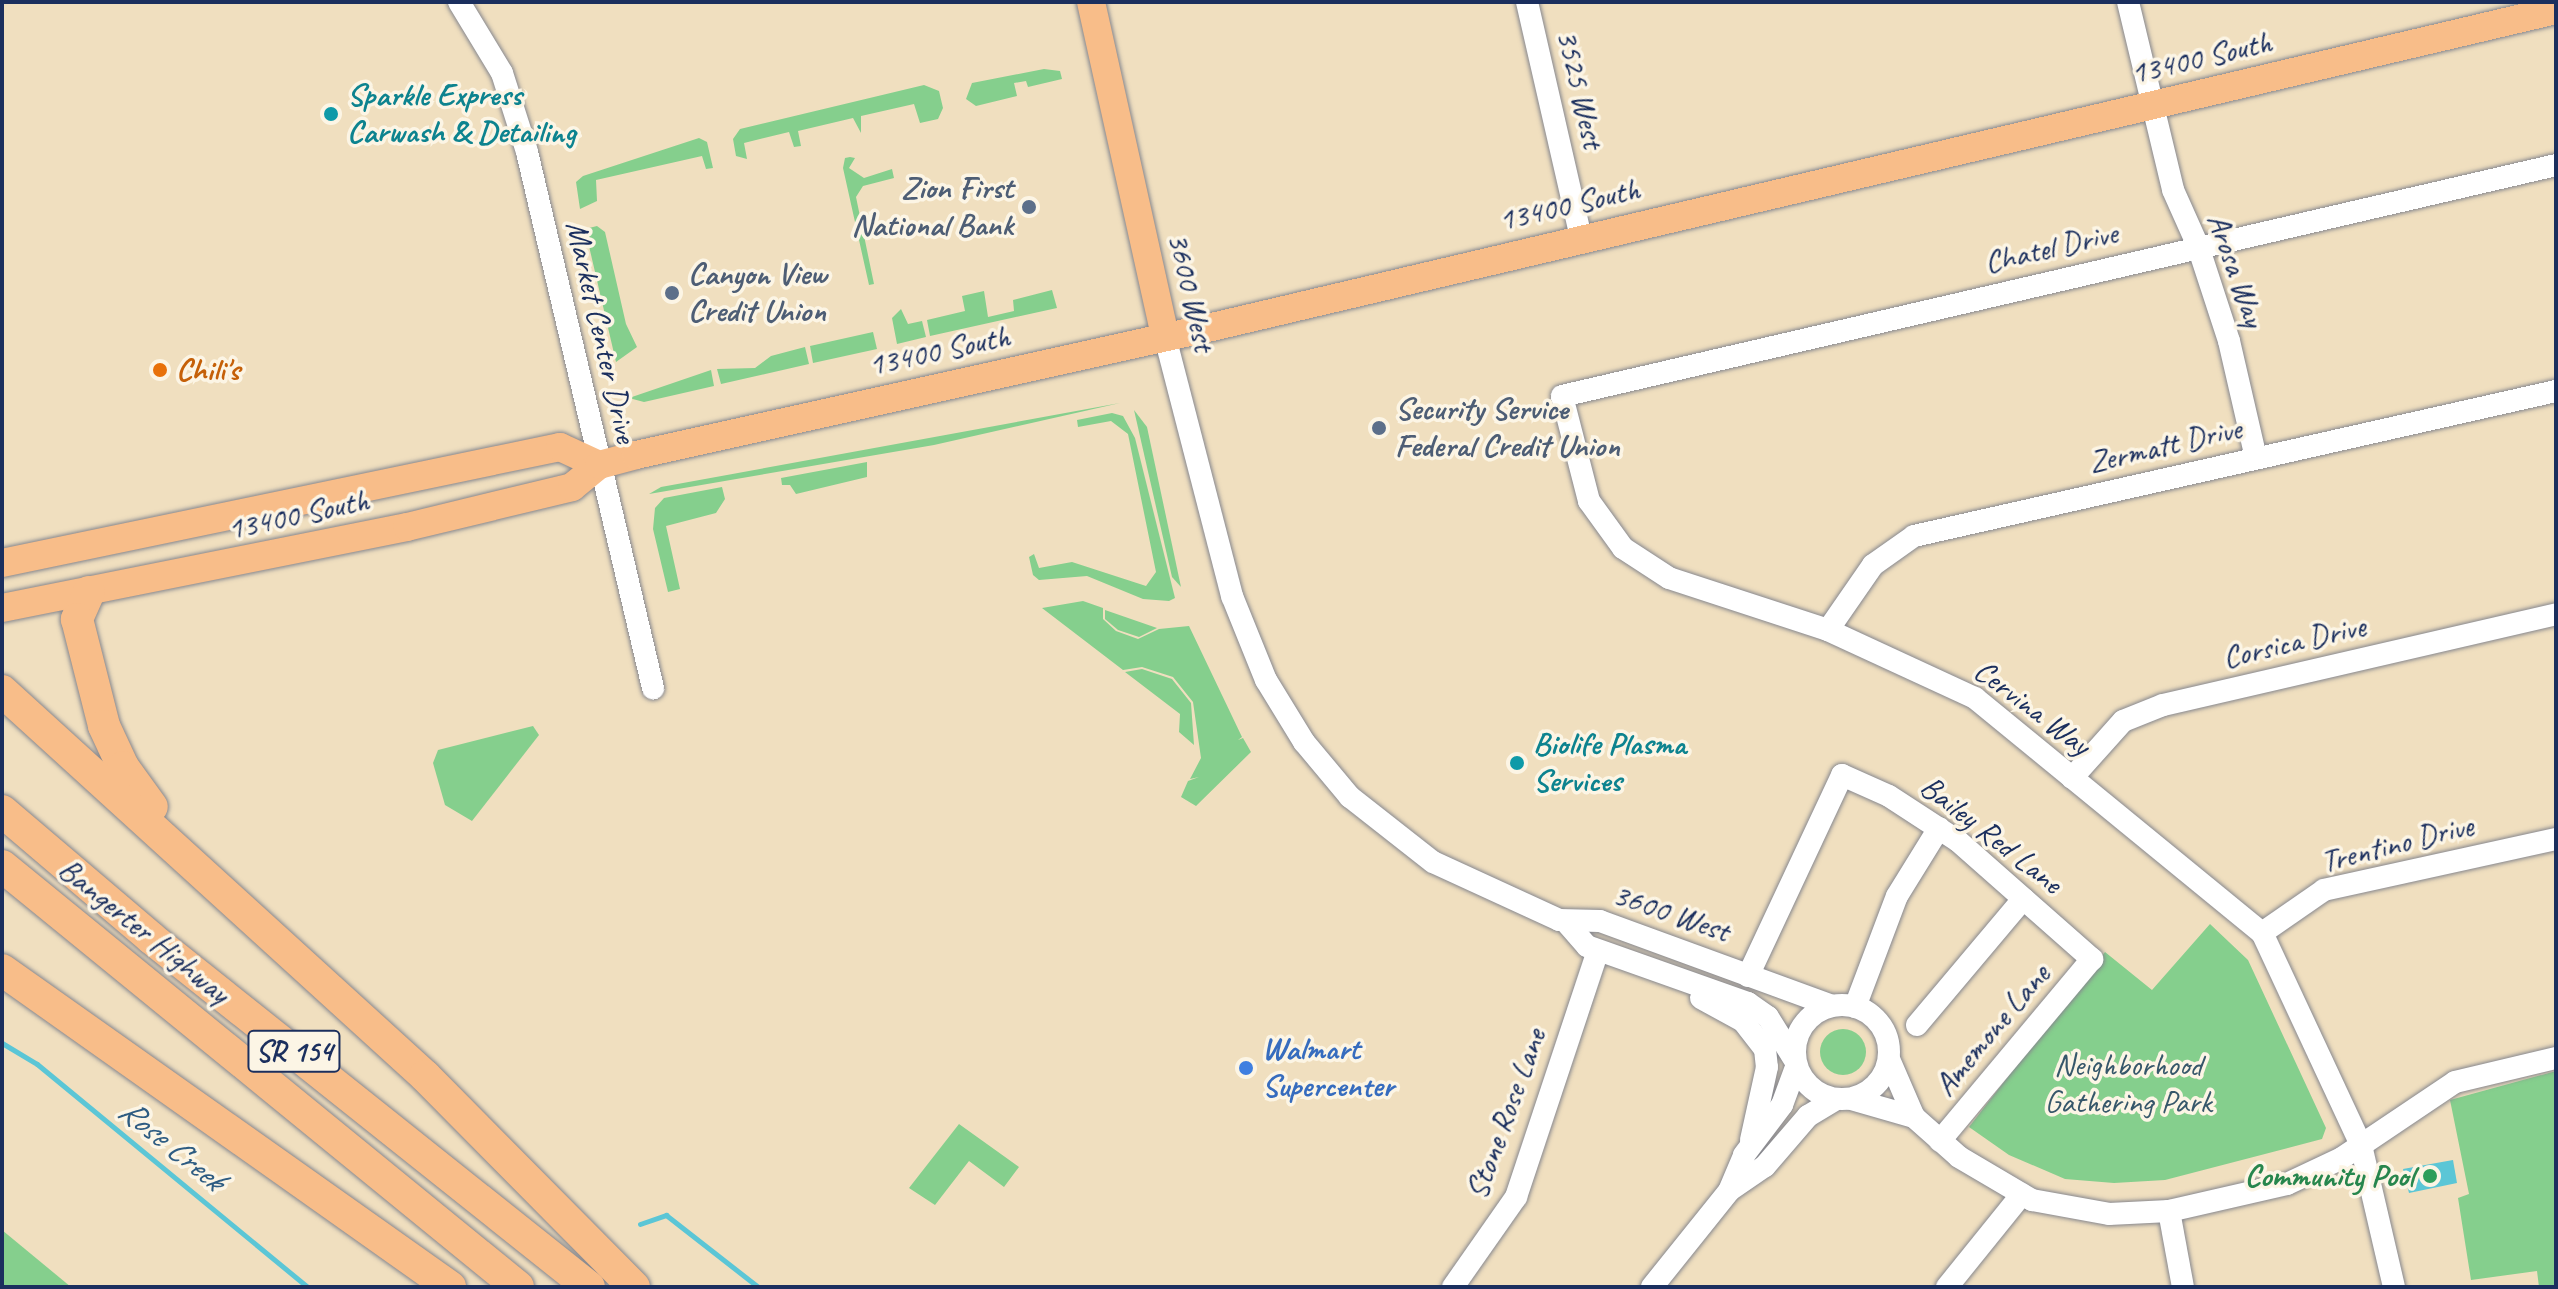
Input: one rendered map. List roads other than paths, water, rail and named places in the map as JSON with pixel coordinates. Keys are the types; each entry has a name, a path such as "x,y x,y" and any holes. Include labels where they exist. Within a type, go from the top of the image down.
{"highway":[{"path":"89,592 77,619 104,726 134,784 198,867"},
{"path":"2,691 425,1076 634,1287"},
{"name":"Bangerter Highway","path":"2,811 151,938 589,1287"},
{"name":"Bangerter Highway","path":"2,866 518,1287"},
{"path":"2,970 450,1287"}],"main road":[{"name":"3600 West","path":"1091,2 1165,337"},
{"name":"13400 South","path":"2,608 89,592 572,487 599,465 1165,337 2556,10"},
{"name":"13400 South","path":"2,563 560,447 599,465"}],"street":[{"name":"Market Center Drive","path":"459,2 502,73 527,152 653,688"},
{"name":"3525 West","path":"1527,2 1581,237"},
{"name":"Arosa Way","path":"2128,2 2173,190 2198,246 2229,341 2256,458"},
{"name":"Chatel Drive","path":"1562,396 2556,165"},
{"name":"3600 West","path":"1165,337 1232,596 1266,680 1304,742 1350,797 1433,862 1566,922 1598,951 1650,972 1748,1003 1768,1017 1795,1063"},
{"name":"Zermatt Drive","path":"1828,630 1873,565 1914,536 2556,391"},
{"name":"Cervina Way","path":"1562,396 1589,501 1623,548 1669,578 1828,630 1975,698 2262,933 2361,1145 2394,1287"},
{"name":"Corsica Drive","path":"2072,778 2123,721 2163,705 2556,614"},
{"name":"Bailey Red Lane","path":"1748,976 1842,775 1939,828 2092,959"},
{"path":"1855,1007 1897,896 1939,828"},
{"name":"Trentino Drive","path":"2262,933 2324,890 2556,839"},
{"path":"1917,1025 2023,899"},
{"name":"3600 West","path":"1566,922 1600,921 1832,1006"},
{"name":"Stone Rose Lane","path":"1453,1287 1516,1197 1598,951"},
{"name":"Amemone Lane","path":"1940,1141 2092,959"},
{"path":"1650,972 1743,1021 1760,1036 1767,1067 1750,1147"},
{"path":"1652,1287 1729,1191 1750,1147 1782,1105 1795,1063 1795,1044 1807,1019 1832,1006 1855,1007 1884,1029 1889,1059 1914,1117 1940,1141 2022,1194 2109,1214 2169,1211 2287,1184 2361,1145 2455,1082 2556,1058"},
{"path":"1729,1191 1765,1166 1808,1116 1876,1085 1889,1059"},
{"path":"1795,1063 1818,1094 1914,1117"},
{"path":"1947,1287 2022,1194"},
{"path":"2169,1211 2183,1287"}],"water":[{"name":"Community Pool","path":"2453,1160 2457,1183 2409,1193 2403,1169"}],"waterway":[{"name":"Rose Creek","path":"2,1043 37,1064 308,1287"},
{"name":"Rose Creek","path":"640,1224 666,1215 758,1287"}],"place":[{"name":"Sparkle Express Carwash & Detailing","path":"331,114"},
{"name":"Zion First National Bank","path":"1029,207"},
{"name":"Canyon View Credit Union","path":"672,293"},
{"name":"Chili's","path":"160,370"},
{"name":"Security Service Federal Credit Union","path":"1379,428"},
{"name":"Biolife Plasma Services","path":"1517,763"},
{"name":"Walmart Supercenter","path":"1246,1068"},
{"name":"Community Pool","path":"2430,1176"}],"park label":[{"name":"Neighborhood Gathering Park","path":"2128,1084"}]}
